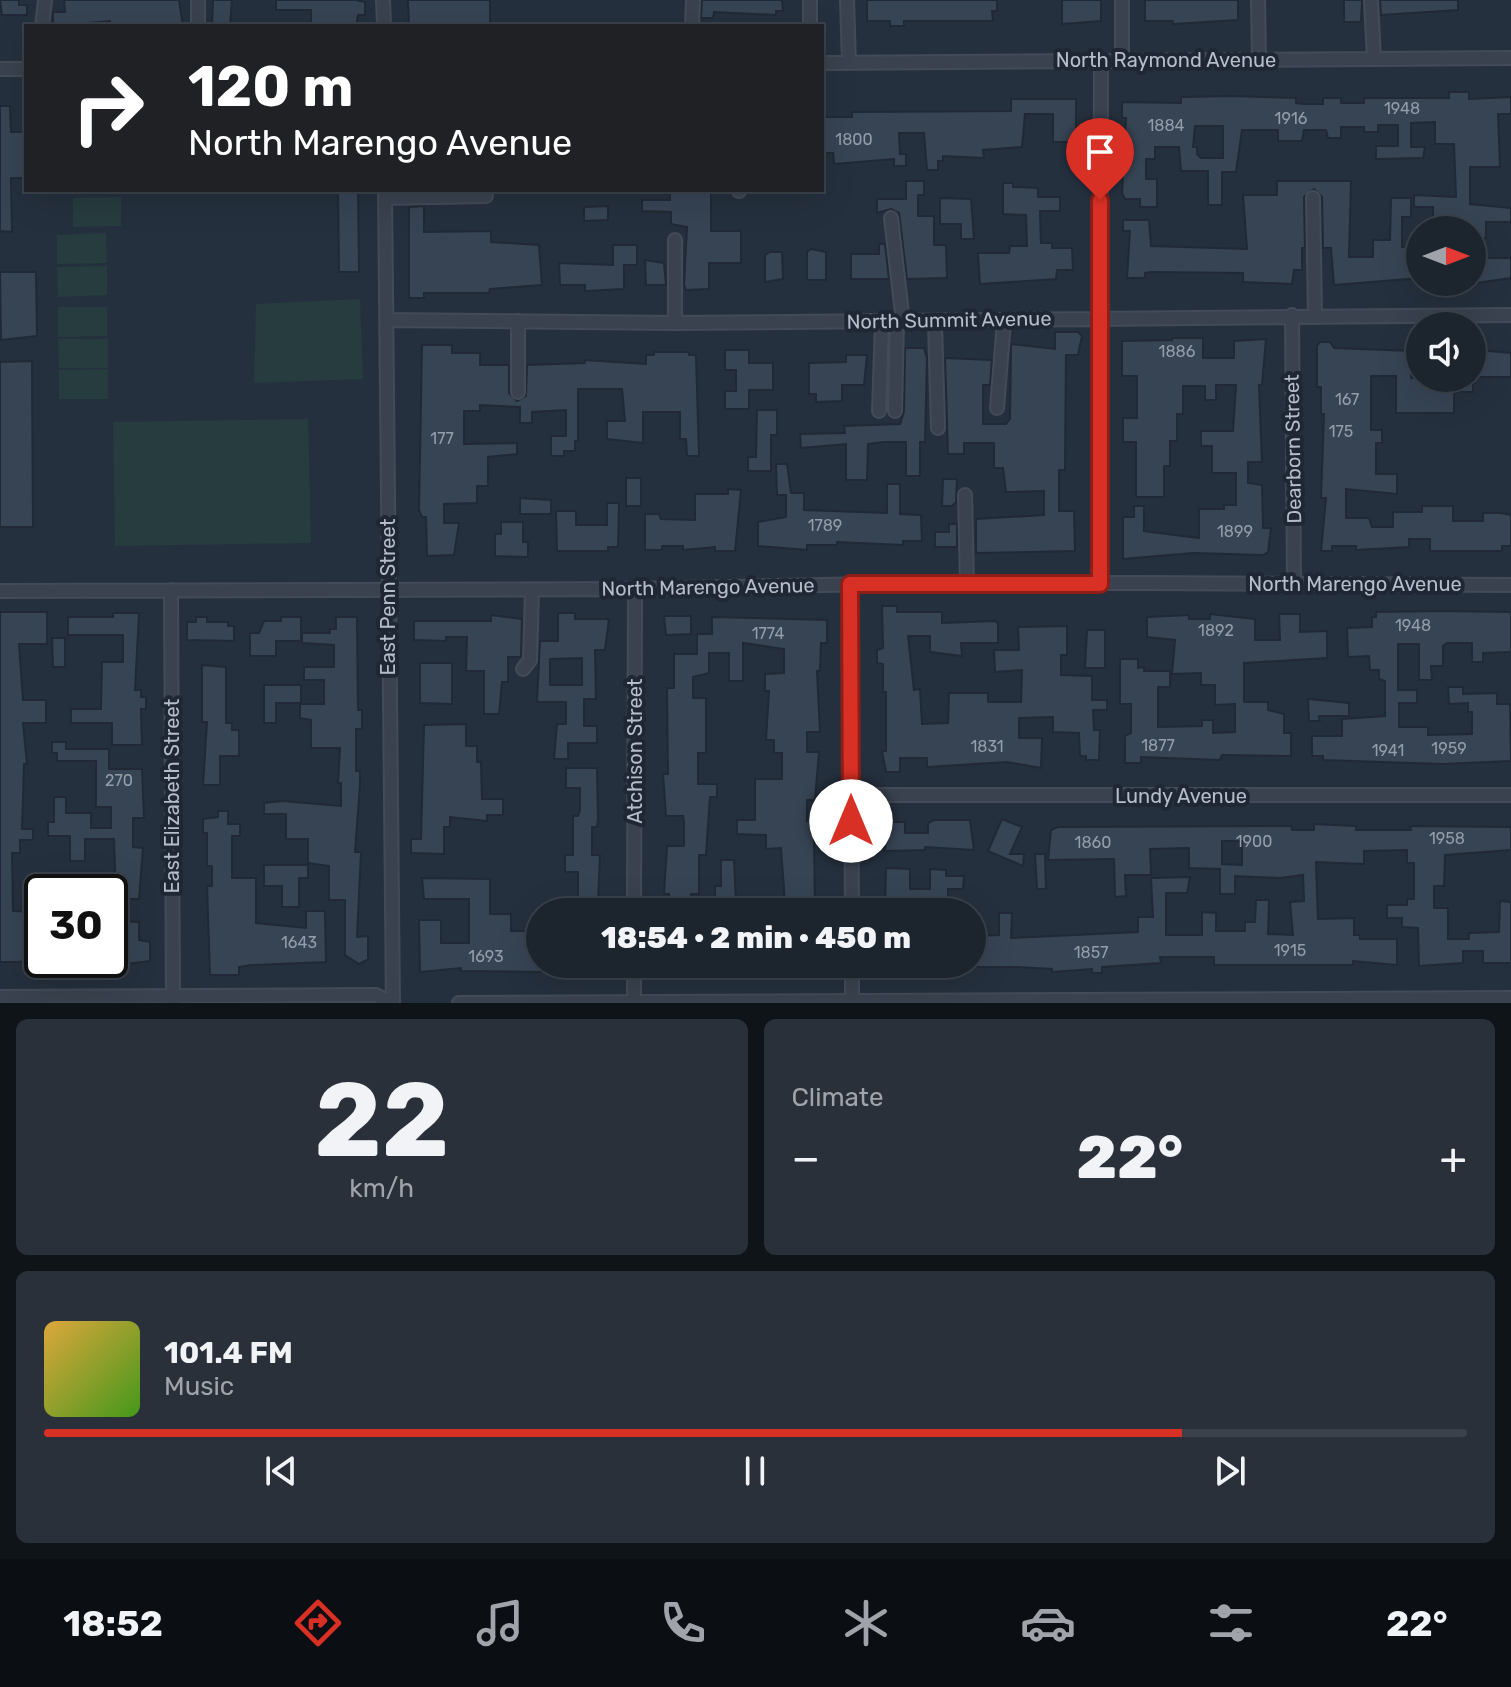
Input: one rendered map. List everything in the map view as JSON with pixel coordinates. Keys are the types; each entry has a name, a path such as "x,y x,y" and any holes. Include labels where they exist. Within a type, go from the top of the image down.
{"street":[{"path":"42,24 45,0"},
{"path":"198,0 198,24"},
{"path":"383,0 384,24"},
{"path":"692,24 693,0"},
{"path":"810,0 810,24"},
{"path":"847,0 849,63"},
{"path":"1122,0 1122,61"},
{"path":"1258,0 1259,60"},
{"path":"1371,0 1374,59"},
{"name":"North Raymond Avenue","path":"824,63 1511,58"},
{"path":"1100,584 1101,60"},
{"path":"0,69 24,69"},
{"path":"385,194 486,196"},
{"name":"East Penn Street","path":"385,194 392,1003"},
{"path":"1313,198 1315,315"},
{"path":"891,218 900,322 895,411"},
{"path":"675,240 675,323"},
{"name":"Dearborn Street","path":"1292,315 1294,584"},
{"name":"North Summit Avenue","path":"386,320 935,322 1099,317 1511,315"},
{"path":"518,321 518,392"},
{"path":"997,408 1004,321"},
{"path":"879,411 882,322"},
{"path":"935,322 938,428"},
{"path":"965,495 967,582"},
{"name":"North Marengo Avenue","path":"0,591 532,590 967,582 1511,585"},
{"path":"850,584 852,898"},
{"name":"Atchison Street","path":"634,898 635,589"},
{"name":"East Elizabeth Street","path":"171,590 173,1000"},
{"path":"523,669 530,660 532,590"},
{"name":"Lundy Avenue","path":"851,795 1511,795"},
{"path":"634,978 634,1002"},
{"path":"852,978 852,1002"},
{"path":"0,997 173,1000 376,995 392,1003"},
{"path":"459,1003 1511,998"}],"green space":[{"path":"121,197 121,226 73,227 73,198"},
{"path":"106,233 107,263 57,264 57,235"},
{"path":"107,266 107,295 58,297 57,267"},
{"path":"360,299 363,379 254,383 256,304"},
{"path":"58,307 107,307 107,336 58,337"},
{"path":"58,339 108,339 108,368 59,368"},
{"path":"108,369 108,399 59,399 59,370"},
{"path":"308,419 311,543 115,546 113,422"}],"building":[{"path":"0,0 19,0 19,5 27,5 27,15 2,15"},
{"path":"64,0 179,0 183,24 111,24 110,21 53,24 53,12 65,12"},
{"path":"213,0 232,0 230,24 212,24"},
{"path":"276,0 365,2 365,15 358,15 356,24 311,24 311,10 276,10"},
{"path":"408,0 490,0 490,24 409,24"},
{"path":"702,0 782,0 783,11 776,11 776,15 714,12 713,18 701,18"},
{"path":"867,0 997,0 997,11 992,11 993,21 904,21 904,26 890,26 890,21 867,21"},
{"path":"1062,0 1101,0 1101,21 1062,24"},
{"path":"1145,0 1238,0 1238,20 1173,24 1173,21 1145,21"},
{"path":"1344,0 1362,0 1361,22 1344,22"},
{"path":"1380,0 1458,0 1458,10 1381,15"},
{"path":"1449,92 1469,92 1469,99 1511,97 1511,114 1498,114 1500,167 1470,167 1470,204 1511,208 1511,222 1486,222 1486,216 1433,216 1433,207 1414,207 1414,195 1456,197 1454,144 1435,144 1435,122 1411,123 1411,147 1425,147 1423,158 1376,159 1376,146 1398,146 1398,125 1378,125 1378,132 1364,132 1364,127 1341,127 1341,138 1328,138 1326,130 1304,130 1302,141 1278,141 1278,130 1242,130 1236,172 1222,172 1222,205 1208,205 1208,171 1181,171 1179,147 1155,147 1155,159 1146,159 1146,179 1157,179 1157,207 1140,207 1140,199 1125,199 1122,193 1126,118 1122,118 1122,102 1181,103 1181,97 1231,96 1296,98 1296,103 1323,104 1323,98 1341,98 1341,103 1364,103 1364,98 1449,98","holes":["1195,126 1223,126 1223,158 1201,158 1197,154 1197,147 1193,147"]},
{"path":"1011,99 1076,99 1076,142 1053,142 1053,114 1025,114 1022,147 983,150 984,158 943,156 943,161 938,161 938,170 927,170 924,133 899,133 900,154 906,154 906,166 894,166 894,159 834,164 833,153 824,153 824,117 852,117 852,112 1011,111"},
{"path":"0,106 10,106 11,132 24,132 24,178 11,178 12,232 0,231"},
{"path":"906,181 924,181 924,195 918,195 918,216 934,216 934,245 946,245 947,278 907,279 899,213 891,209 877,213 877,199 906,199"},
{"path":"1277,181 1351,181 1349,257 1373,257 1373,240 1390,240 1391,198 1411,198 1411,216 1402,217 1406,279 1334,285 1331,248 1323,248 1322,197 1314,189 1304,197 1302,270 1294,270 1292,284 1243,282 1243,273 1151,272 1145,273 1145,278 1127,278 1130,231 1123,231 1123,220 1149,220 1151,246 1247,249 1243,195 1277,195"},
{"path":"1003,183 1013,183 1013,187 1038,188 1038,197 1060,197 1060,211 1040,211 1041,243 1052,243 1052,248 1072,248 1073,270 1057,270 1056,279 980,284 978,253 1009,253 1010,246 1027,246 1026,215 1003,214"},
{"path":"338,192 358,192 359,272 339,272"},
{"path":"670,192 711,192 711,231 741,231 741,263 709,263 709,289 686,290 684,285 687,227 671,224 671,212 642,211 642,200 670,200"},
{"path":"940,198 971,199 974,239 961,239 961,224 940,224"},
{"path":"424,206 424,232 491,231 491,242 539,245 542,285 490,289 489,293 424,293 424,298 409,298 409,207"},
{"path":"608,206 608,220 584,221 584,207"},
{"path":"879,244 885,244 889,279 851,279 851,254 879,254"},
{"path":"613,245 637,245 637,265 624,265 624,289 585,291 585,285 560,285 559,263 613,265"},
{"path":"811,249 826,252 826,280 807,280 807,252"},
{"path":"782,252 783,279 765,282 765,255"},
{"path":"1486,258 1511,258 1511,278 1486,282"},
{"path":"645,260 664,263 666,285 646,285"},
{"path":"0,272 36,272 37,336 1,340"},
{"path":"1055,332 1078,332 1082,336 1078,355 1066,355 1065,470 1059,470 1059,511 1074,511 1075,551 976,553 976,519 1044,515 1044,491 1006,492 1003,468 994,468 994,443 964,443 964,454 948,454 945,358 992,360 990,385 983,385 983,424 1006,424 1010,419 1011,344 1055,349"},
{"path":"1203,338 1203,358 1234,358 1234,341 1266,339 1262,385 1259,385 1262,462 1248,462 1248,483 1262,485 1263,528 1271,528 1268,552 1263,555 1193,553 1123,559 1123,517 1134,517 1134,506 1144,506 1144,531 1199,538 1199,509 1224,509 1224,505 1236,505 1236,473 1212,473 1212,446 1201,446 1201,431 1233,431 1236,385 1216,385 1216,400 1205,400 1205,386 1183,386 1183,414 1177,414 1177,441 1170,441 1170,466 1164,466 1164,497 1136,497 1136,442 1123,442 1123,418 1137,418 1137,376 1122,376 1122,341"},
{"path":"1320,342 1330,342 1334,348 1406,351 1406,392 1454,392 1454,413 1396,413 1396,376 1371,376 1371,430 1382,430 1382,443 1376,443 1376,474 1397,474 1397,494 1346,489 1346,518 1369,518 1372,527 1393,527 1393,512 1422,512 1422,506 1453,506 1453,521 1483,521 1483,513 1501,513 1511,515 1511,546 1502,546 1502,551 1430,551 1430,539 1409,539 1409,547 1356,550 1356,546 1332,546 1332,551 1321,551 1326,498 1321,498 1324,414 1321,414 1321,387 1317,387 1317,346"},
{"path":"422,345 452,345 452,353 480,353 480,365 509,365 509,393 517,401 526,396 527,365 585,363 585,360 646,364 646,355 654,355 654,352 689,352 689,355 696,355 699,456 687,456 686,439 680,439 680,412 643,412 643,443 607,439 607,421 625,421 622,389 578,389 578,441 575,441 575,451 564,451 564,456 551,456 551,436 566,436 566,410 532,412 532,423 520,423 520,407 480,405 480,411 464,411 464,444 517,443 517,454 488,457 488,486 477,486 477,503 444,504 444,523 459,523 454,555 427,556 426,517 422,517 419,510"},
{"path":"905,348 924,348 927,358 925,442 920,442 920,476 906,476 906,442 884,442 868,444 867,480 846,480 846,444 801,448 800,434 845,433 844,426 900,424 904,411"},
{"path":"725,350 749,350 749,363 773,363 773,390 749,390 749,409 725,409 725,391 736,391 736,370 725,370"},
{"path":"1486,351 1511,353 1511,377 1486,377"},
{"path":"846,355 867,355 864,385 842,385 842,401 816,402 816,394 809,394 809,363 846,362"},
{"path":"32,361 33,527 0,527 0,362"},
{"path":"757,410 777,410 777,435 771,435 771,471 748,471 748,457 756,457"},
{"path":"776,464 787,464 791,493 804,493 804,510 887,513 887,484 900,484 900,514 921,515 922,541 903,541 903,545 837,542 837,545 807,545 807,550 758,546 758,522 786,517 786,495 777,495"},
{"path":"626,478 641,478 641,506 626,506"},
{"path":"943,479 957,479 956,502 952,506 942,506"},
{"path":"728,489 741,490 735,551 715,551 715,547 683,550 683,546 645,550 645,514 659,514 661,519 695,520 695,494 728,494"},
{"path":"520,498 551,500 551,514 520,514"},
{"path":"607,503 619,503 618,547 608,547 608,551 557,551 556,511 576,511 576,525 607,525"},
{"path":"501,522 523,522 523,542 528,542 528,557 495,556 495,534 501,534"},
{"path":"949,524 957,524 957,547 935,547 935,532 949,532"},
{"path":"882,606 897,606 897,612 942,612 942,623 996,621 998,624 998,643 961,643 962,656 930,652 930,636 908,636 914,690 920,689 922,724 948,723 949,693 988,693 988,702 1021,702 1022,670 995,672 994,650 1019,650 1018,627 1067,626 1067,655 1061,655 1061,675 1092,676 1092,700 1107,700 1107,710 1093,710 1094,730 1100,730 1099,760 1086,760 1086,756 1080,756 1079,733 1053,732 1053,717 1019,718 1019,738 1042,738 1041,768 1007,762 927,767 927,758 900,758 900,772 886,772 882,751 886,751 886,692 883,692 883,664 877,663 877,650 883,648"},
{"path":"0,612 47,612 47,644 19,644 23,700 46,700 46,723 23,723 27,764 24,764 22,829 33,829 33,840 20,840 20,853 12,853 13,911 24,911 24,961 0,962"},
{"path":"1376,612 1511,612 1511,652 1483,653 1483,662 1472,662 1472,643 1447,643 1443,646 1443,666 1431,666 1432,680 1419,680 1419,644 1398,644 1398,690 1417,690 1417,703 1399,703 1399,727 1428,727 1428,735 1472,734 1472,712 1468,712 1468,703 1449,704 1448,687 1463,687 1463,694 1497,693 1497,704 1510,704 1511,761 1442,764 1323,760 1323,756 1312,756 1312,736 1342,736 1342,719 1385,716 1385,681 1379,679 1379,670 1370,670 1369,656 1348,657 1347,628 1372,627 1372,617 1376,617"},
{"path":"113,613 139,613 135,690 141,690 141,697 146,697 146,709 141,709 142,745 112,745 112,723 71,723 71,709 101,709 102,662 123,662 123,635 68,635 68,617 113,617"},
{"path":"558,613 575,613 575,619 609,619 605,650 595,650 596,699 584,699 584,726 597,726 597,743 568,743 568,759 554,759 557,724 566,724 566,702 537,702 540,641 558,641","holes":["582,658 582,685 550,685 550,659"]},
{"path":"1210,614 1255,619 1255,640 1280,640 1279,614 1300,614 1300,632 1327,631 1327,658 1244,663 1244,702 1268,702 1268,710 1284,714 1284,733 1291,733 1291,756 1222,755 1220,760 1141,757 1141,763 1125,763 1125,736 1131,733 1131,704 1120,704 1120,659 1138,659 1138,668 1144,667 1144,671 1170,671 1170,687 1158,687 1158,727 1202,726 1202,720 1213,720 1213,733 1235,732 1235,704 1215,705 1215,685 1201,685 1201,673 1172,674 1175,640 1147,637 1147,617 1189,615 1189,619 1210,619"},
{"path":"491,615 522,619 521,657 508,657 508,682 502,682 499,714 484,714 484,671 466,671 467,637 446,637 446,641 414,640 414,621 491,621"},
{"path":"664,616 691,616 691,634 666,635"},
{"path":"196,617 207,617 207,622 228,622 228,626 234,626 234,641 187,640 187,622 196,622"},
{"path":"281,617 301,617 301,641 276,641 276,656 250,656 250,633 259,633 264,621 281,621"},
{"path":"336,617 357,617 358,710 362,710 362,729 356,729 356,771 360,771 360,785 355,852 361,852 357,937 368,936 368,959 359,964 345,955 345,900 329,900 329,866 308,863 308,839 286,839 286,814 264,814 264,803 282,801 341,806 341,783 338,783 340,748 311,748 311,720 300,718 300,704 324,704 324,680 304,680 304,667 334,667 334,645 302,643 302,633 330,633 330,629 336,629"},
{"path":"712,617 827,620 827,643 821,643 820,671 817,671 820,732 807,732 807,752 819,752 815,800 807,800 807,821 816,820 816,828 822,827 822,840 814,840 815,898 785,898 781,848 766,849 766,835 737,834 737,820 755,820 755,779 782,779 782,753 774,753 774,740 766,740 769,691 765,691 765,674 784,673 784,649 743,643 743,681 729,681 729,653 709,653 709,673 693,677 693,698 706,698 706,753 698,753 698,784 717,784 717,797 710,797 706,855 699,855 699,894 691,894 691,898 669,898 669,894 664,894 667,846 684,846 683,816 666,816 663,774 668,774 667,688 674,688 674,654 697,654 697,634 712,634"},
{"path":"1087,630 1105,630 1105,668 1085,668"},
{"path":"52,638 65,638 65,667 53,667"},
{"path":"420,663 452,663 452,704 420,703"},
{"path":"202,665 226,667 226,723 232,723 232,730 239,730 239,756 220,756 220,785 203,785 207,722 202,722"},
{"path":"264,685 301,685 301,703 276,703 276,723 264,723"},
{"path":"1308,699 1349,703 1349,716 1319,716 1320,721 1309,721"},
{"path":"466,724 466,746 477,746 477,762 481,762 482,799 503,799 503,815 487,815 487,821 450,817 450,827 444,827 444,854 411,853 411,839 421,839 424,725"},
{"path":"52,742 66,742 66,749 109,749 109,769 142,769 144,818 133,818 133,847 143,848 139,899 128,899 128,874 115,874 114,839 85,839 85,861 70,861 70,836 48,836 48,822 54,822 54,797 66,797 66,813 91,813 91,828 111,828 111,807 96,807 96,761 57,761 57,753 52,753"},
{"path":"566,768 597,768 598,819 597,827 592,827 592,855 600,855 598,898 578,898 578,872 565,872 565,855 573,855 573,816 578,816 580,810 580,788 566,788"},
{"path":"218,811 228,811 228,824 240,824 240,836 232,836 232,878 256,878 256,923 306,928 306,911 325,911 326,962 251,965 239,967 239,975 210,975 207,886 212,886 212,866 207,866 207,833 203,833 203,819 218,817"},
{"path":"1002,819 1022,827 1010,854 1024,854 1023,866 988,851"},
{"path":"934,820 970,820 974,850 925,847 925,850 885,851 887,822 905,822 905,833 928,833 928,823"},
{"path":"1314,824 1356,826 1356,830 1411,830 1410,826 1511,827 1511,850 1445,855 1444,886 1434,886 1434,908 1448,908 1448,939 1469,939 1469,933 1499,932 1500,901 1511,902 1511,963 1483,963 1483,951 1463,951 1463,963 1419,966 1418,928 1402,927 1402,918 1387,918 1387,905 1407,905 1407,899 1414,899 1414,863 1407,863 1407,850 1364,851 1364,864 1316,862 1318,919 1354,918 1354,935 1360,935 1360,939 1397,939 1397,965 1353,961 1353,965 1214,965 1214,957 1160,957 1161,963 1102,967 1102,973 1092,973 1092,969 1052,972 1052,969 986,967 986,935 999,935 999,913 1012,913 1011,938 1138,932 1138,917 1153,917 1151,878 1190,877 1187,893 1166,893 1166,935 1202,935 1202,912 1216,913 1216,931 1245,931 1245,922 1255,922 1256,900 1269,900 1268,934 1293,935 1290,902 1304,901 1303,875 1280,878 1235,876 1235,894 1220,894 1220,869 1189,868 1189,848 1150,849 1151,875 1125,875 1126,896 1115,897 1114,859 1048,860 1051,830 1058,827 1291,826 1292,830 1314,830","holes":["1222,841 1242,841 1242,865 1222,864"]},
{"path":"1035,854 1045,854 1046,889 1037,889"},
{"path":"721,860 734,860 736,898 715,898 715,886 721,886"},
{"path":"264,865 308,865 308,878 299,878 299,907 282,907 282,886 264,886"},
{"path":"886,868 910,869 910,889 930,889 930,869 946,870 946,876 964,876 963,889 948,889 948,897 885,898"},
{"path":"422,878 490,879 490,914 511,914 511,931 526,931 526,972 461,971 461,968 420,972 419,920 441,920 441,943 469,943 469,899 424,899"},
{"path":"128,922 139,922 139,940 150,942 150,961 128,964"}],"route":[{"path":"851,821 850,584 1100,584 1100,200"}]}
